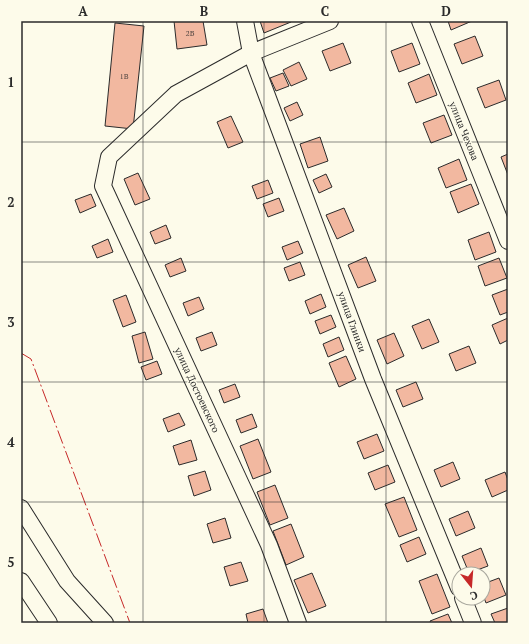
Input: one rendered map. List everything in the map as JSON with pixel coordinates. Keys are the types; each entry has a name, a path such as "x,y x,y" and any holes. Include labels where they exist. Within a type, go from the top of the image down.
{"street":[{"name":"улица Глинки","path":"245,21 251,53 373,379 451,569"},
{"path":"251,53 330,21"},
{"name":"улица Чехова","path":"420,21 508,241"},
{"name":"улица Достоевского","path":"251,53 176,94 109,156 103,186 269,545 298,623"},
{"path":"21,508 67,581 105,623"},
{"path":"21,581 49,623"},
{"path":"466,606 473,623"}],"building":[{"path":"174,21 203,21 207,45 177,49"},
{"path":"260,21 291,21 291,22 264,33"},
{"path":"448,21 472,21 451,30"},
{"path":"115,23 144,26 133,129 105,126"},
{"path":"475,36 483,56 462,64 454,44"},
{"path":"343,43 351,63 330,71 322,51"},
{"path":"412,43 420,64 399,72 391,51"},
{"path":"299,62 307,79 291,86 283,70"},
{"path":"283,73 289,86 276,91 270,78"},
{"path":"429,74 437,95 416,103 408,83"},
{"path":"499,80 506,100 485,108 477,88"},
{"path":"297,102 303,115 290,121 284,108"},
{"path":"444,115 452,135 431,143 423,123"},
{"path":"231,116 243,142 228,148 217,122"},
{"path":"320,137 328,161 308,168 300,144"},
{"path":"508,154 508,175 501,157"},
{"path":"459,159 467,180 446,188 438,168"},
{"path":"138,173 150,199 135,205 124,179"},
{"path":"326,174 332,187 319,193 313,180"},
{"path":"268,180 273,193 257,199 252,186"},
{"path":"471,184 479,204 458,213 450,192"},
{"path":"91,194 96,206 80,213 75,200"},
{"path":"279,198 284,211 268,217 263,204"},
{"path":"344,208 354,231 337,239 326,215"},
{"path":"166,225 171,238 155,244 150,232"},
{"path":"489,232 496,252 475,260 468,240"},
{"path":"108,239 113,252 97,258 92,246"},
{"path":"298,241 303,253 287,260 282,247"},
{"path":"366,257 376,281 358,288 348,265"},
{"path":"181,258 186,271 170,277 165,265"},
{"path":"499,258 507,278 485,286 478,266"},
{"path":"300,262 305,275 289,281 284,268"},
{"path":"508,289 508,312 500,315 492,295"},
{"path":"321,294 326,307 310,314 305,301"},
{"path":"126,295 136,322 123,327 113,300"},
{"path":"199,297 204,309 188,316 183,303"},
{"path":"331,315 336,327 320,334 315,321"},
{"path":"508,318 508,340 500,344 492,325"},
{"path":"429,319 439,342 422,349 412,326"},
{"path":"145,332 153,359 139,363 132,336"},
{"path":"212,332 217,345 201,351 196,338"},
{"path":"394,333 404,356 387,364 377,340"},
{"path":"339,337 344,350 328,357 323,344"},
{"path":"469,346 476,363 456,371 449,354"},
{"path":"346,356 356,379 339,387 329,363"},
{"path":"157,361 162,374 146,380 141,367"},
{"path":"416,382 423,399 403,407 396,390"},
{"path":"235,384 240,397 224,403 219,390"},
{"path":"179,413 185,425 168,432 163,419"},
{"path":"252,414 257,427 241,433 236,420"},
{"path":"377,434 384,451 364,459 357,442"},
{"path":"258,439 271,472 253,479 240,446"},
{"path":"191,440 197,460 179,465 173,446"},
{"path":"453,462 460,479 441,487 434,470"},
{"path":"388,465 395,482 375,490 368,473"},
{"path":"205,471 211,490 194,496 188,476"},
{"path":"505,472 508,480 508,490 492,497 485,480"},
{"path":"275,485 288,518 270,525 257,492"},
{"path":"404,497 417,530 399,537 385,504"},
{"path":"468,511 475,528 456,536 449,519"},
{"path":"225,518 231,538 213,543 207,524"},
{"path":"291,524 304,557 286,565 273,531"},
{"path":"419,537 426,554 407,562 400,545"},
{"path":"481,548 488,566 466,566 462,556"},
{"path":"241,562 248,581 230,586 224,567"},
{"path":"312,573 326,606 308,613 294,580"},
{"path":"437,574 450,607 432,614 419,581"},
{"path":"499,578 506,595 491,601 491,581"},
{"path":"508,608 508,623 495,623 491,614"},
{"path":"263,609 268,623 248,623 246,614"},
{"path":"448,614 452,623 431,623 430,621"}],"power":[{"path":"21,353 31,359 130,623"}]}
